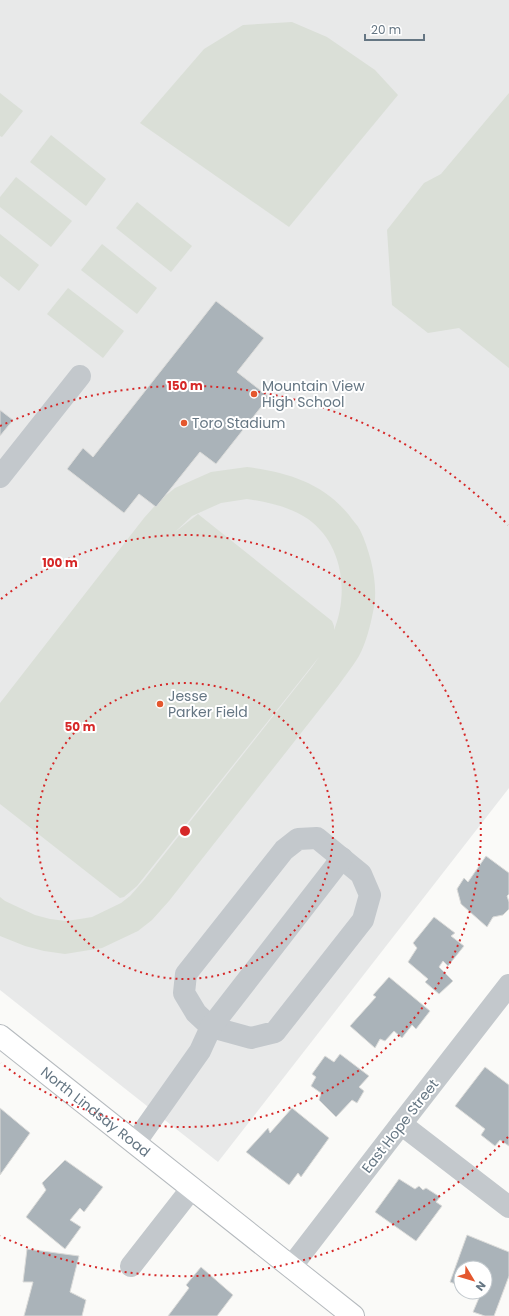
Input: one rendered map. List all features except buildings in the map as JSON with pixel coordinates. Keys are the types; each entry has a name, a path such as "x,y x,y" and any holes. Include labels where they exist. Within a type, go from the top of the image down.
{"main road":[{"name":"North Lindsay Road","path":"0,1036 353,1316"}],"street":[{"path":"0,477 80,376"},
{"path":"317,838 361,874 370,895 363,920 275,1032 251,1038 211,1026 196,1013 184,993 186,974 284,850 298,839 317,838"},
{"path":"135,1143 200,1051 211,1026 342,858"},
{"name":"East Hope Street","path":"291,1267 509,985"},
{"path":"401,1124 509,1207"},
{"path":"131,1266 192,1188"}],"shaded area":[{"name":"Mountain View High School","path":"0,0 509,0 509,788 218,1162 0,990"},
{"path":"292,22 327,37 375,70 398,95 289,227 140,123 204,49 243,25"},
{"path":"0,93 23,111 2,137 0,136"},
{"path":"509,93 509,368 459,328 428,333 392,305 387,230 424,183 441,174"},
{"path":"51,135 106,179 86,206 30,162"},
{"path":"16,177 72,221 51,247 0,207 0,197"},
{"path":"137,202 192,246 171,272 116,228"},
{"path":"0,234 39,265 19,291 0,276"},
{"path":"102,244 157,288 137,314 81,270"},
{"path":"68,288 124,331 103,358 47,314"},
{"name":"Jesse Parker Field","path":"247,467 290,476 316,487 339,504 349,515 359,528 365,541 371,561 375,593 368,635 359,656 338,686 169,901 152,920 138,931 102,948 65,954 25,946 0,936 0,897 5,901 35,915 66,921 92,917 121,903 130,896 319,657 137,886 124,897 120,898 0,804 0,703 144,518 160,500 175,488 211,472","holes":["247,499 271,503 294,511 308,519 320,529 329,542 336,555 342,585 339,616 334,630 332,621 198,514 175,532 192,516 221,503"]}],"place":[{"name":"Mountain View High School","path":"254,394"},
{"name":"Toro Stadium","path":"184,423"},
{"name":"Jesse Parker Field","path":"160,704"}]}
